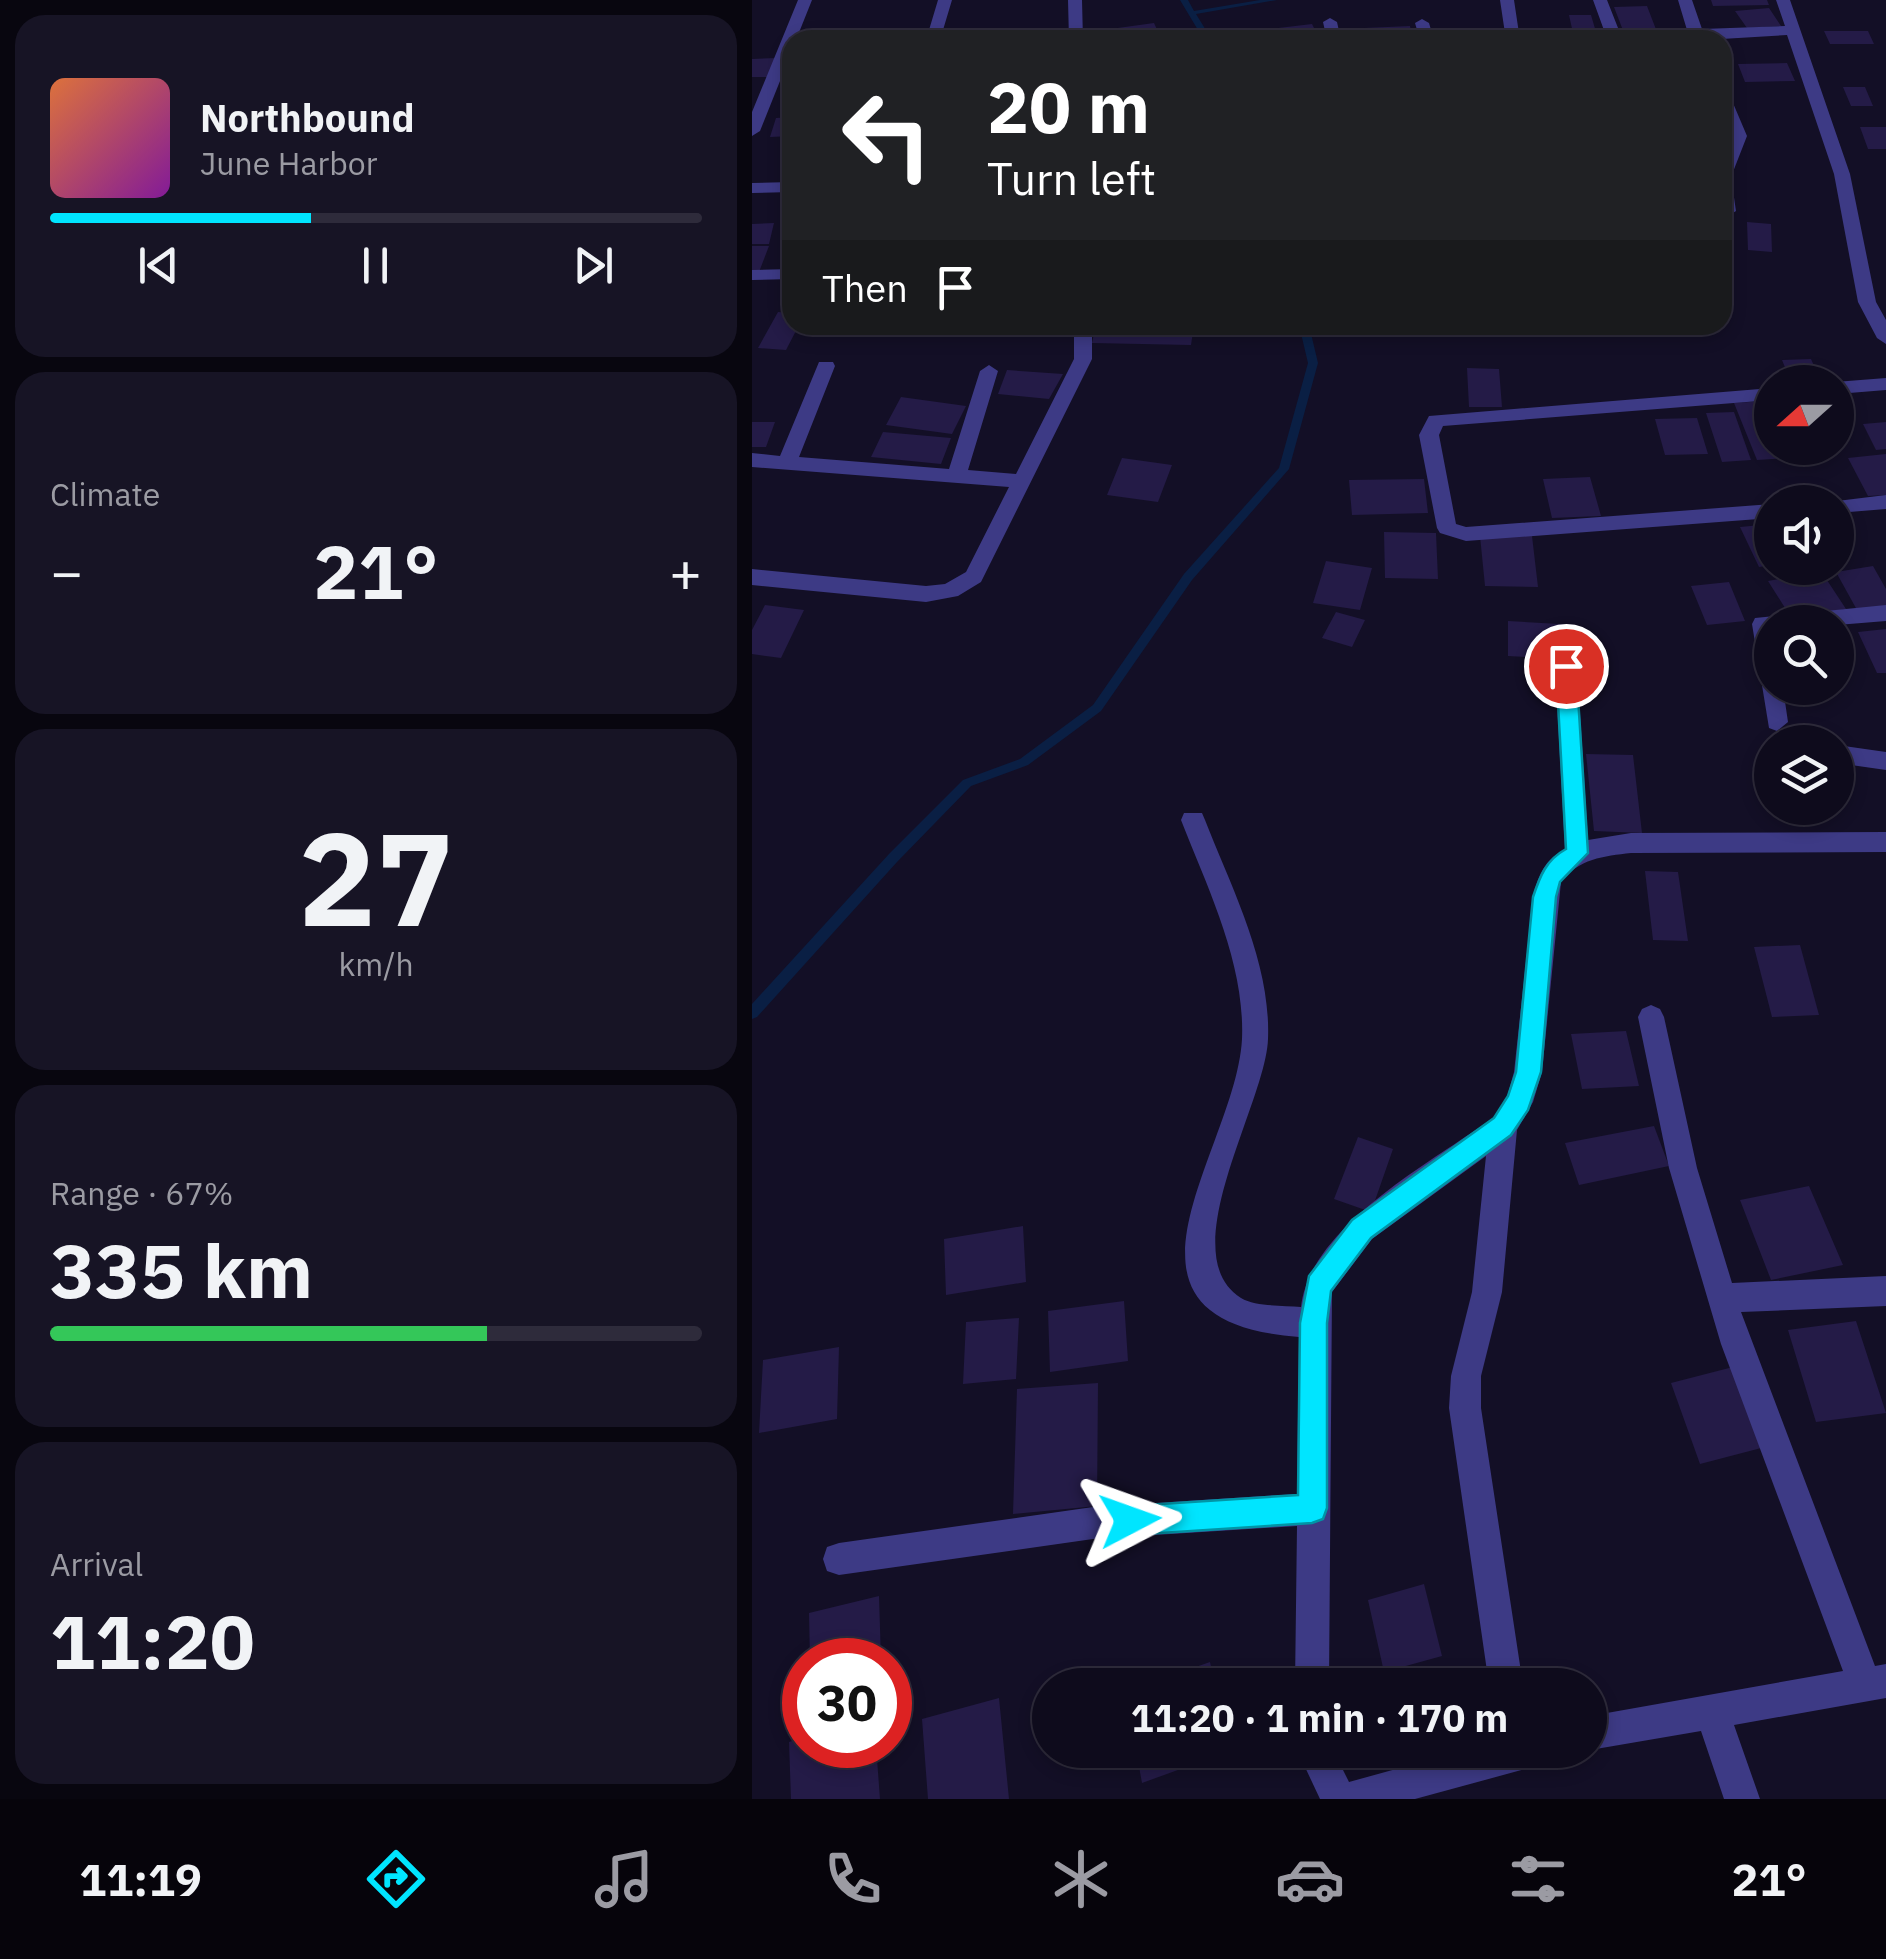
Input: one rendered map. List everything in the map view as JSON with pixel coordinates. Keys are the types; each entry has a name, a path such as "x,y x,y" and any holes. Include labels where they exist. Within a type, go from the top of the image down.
{"street":[{"path":"794,30 805,0"},
{"path":"936,30 944,0"},
{"path":"1074,0 1076,30"},
{"path":"1507,0 1512,30"},
{"path":"1600,0 1610,30"},
{"path":"1685,0 1694,30"},
{"path":"1784,0 1842,174 1867,302 1886,338"},
{"path":"1330,22 1332,30"},
{"path":"1422,23 1424,30"},
{"path":"1732,35 1795,30"},
{"path":"752,131 782,60"},
{"path":"1732,120 1739,136 1732,154"},
{"path":"752,188 782,188"},
{"path":"752,274 782,274"},
{"path":"752,577 926,594 950,591 974,576 1083,358 1083,335"},
{"path":"788,463 826,366"},
{"path":"956,477 989,371"},
{"path":"1854,387 1886,384"},
{"path":"1754,395 1436,420 1429,434 1447,528 1466,534 1754,512"},
{"path":"752,460 1022,481"},
{"path":"1854,505 1886,502"},
{"path":"1854,616 1886,613"},
{"path":"1566,666 1577,853"},
{"path":"1775,705 1777,722"},
{"path":"1854,756 1886,761"},
{"path":"1193,820 1246,958 1256,1039 1252,1074 1198,1228 1199,1268 1213,1294 1231,1309 1250,1316 1314,1323"},
{"path":"1312,1668 1314,1323 1318,1286 1362,1229 1502,1127 1519,1102 1528,1072 1550,878 1562,862 1577,853 1632,843 1886,842"},
{"path":"1607,1730 1875,1682 1722,1298 1683,1168 1651,1016"},
{"path":"1502,1127 1487,1292 1466,1376 1464,1408 1503,1668"},
{"path":"1722,1298 1886,1290"},
{"path":"839,1559 1093,1522 1312,1508"},
{"path":"1711,1710 1742,1799"},
{"path":"1324,1768 1338,1799"},
{"path":"1350,1799 1460,1768"}],"building":[{"path":"1711,0 1767,0 1769,5 1713,6"},
{"path":"1647,6 1656,30 1623,30 1614,7"},
{"path":"1769,8 1781,26 1747,28 1735,11"},
{"path":"1569,15 1591,15 1595,30 1572,30"},
{"path":"1154,23 1157,30 1103,30"},
{"path":"1312,24 1315,30 1262,30"},
{"path":"1410,26 1411,30 1364,30"},
{"path":"1824,31 1868,31 1874,44 1830,44"},
{"path":"777,58 771,77 752,77 752,59"},
{"path":"1787,63 1795,81 1745,82 1738,64"},
{"path":"1843,87 1865,87 1873,106 1851,106"},
{"path":"776,118 782,118 782,136 770,137"},
{"path":"1860,127 1886,127 1886,149 1868,149"},
{"path":"1747,222 1771,224 1772,252 1748,250"},
{"path":"774,223 769,244 752,244 752,224"},
{"path":"752,246 769,246 759,272 752,272"},
{"path":"778,312 782,312 782,335 794,335 786,350 758,348"},
{"path":"1094,335 1192,335 1191,345 1092,343"},
{"path":"1811,359 1814,365 1784,365 1782,360"},
{"path":"1467,368 1499,369 1502,407 1469,407"},
{"path":"1007,370 1063,374 1049,399 998,394"},
{"path":"901,397 966,406 952,434 886,425"},
{"path":"1754,402 1754,453 1734,403"},
{"path":"1734,412 1751,460 1722,462 1706,413"},
{"path":"1697,418 1708,454 1665,455 1655,419"},
{"path":"752,422 775,422 766,447 752,447"},
{"path":"1886,422 1886,449 1876,450 1863,424"},
{"path":"883,432 951,438 941,464 871,457"},
{"path":"1886,454 1886,495 1868,496 1852,465 1854,457"},
{"path":"1122,458 1172,465 1158,502 1107,495"},
{"path":"1590,477 1601,516 1552,518 1543,479"},
{"path":"1424,479 1428,513 1352,515 1349,480"},
{"path":"1754,526 1754,556 1740,527"},
{"path":"1384,532 1436,533 1438,579 1385,578"},
{"path":"1480,536 1532,536 1538,587 1485,586"},
{"path":"1326,561 1372,568 1360,610 1313,603"},
{"path":"1873,566 1886,589 1886,607 1857,610 1843,585 1854,585 1854,569"},
{"path":"1729,582 1745,621 1707,625 1691,586"},
{"path":"1771,585 1830,585 1843,605 1783,605"},
{"path":"765,605 804,610 781,658 752,654 752,630"},
{"path":"1336,612 1365,620 1352,647 1322,638"},
{"path":"1508,621 1577,625 1578,660 1508,656"},
{"path":"1886,629 1886,673 1877,673 1858,632"},
{"path":"1586,754 1633,755 1642,833 1594,831"},
{"path":"1645,871 1678,872 1688,941 1653,940"},
{"path":"1800,945 1819,1015 1772,1017 1754,947"},
{"path":"1626,1031 1639,1086 1582,1089 1571,1034"},
{"path":"1654,1126 1669,1166 1579,1185 1565,1143"},
{"path":"1358,1137 1393,1149 1371,1212 1334,1199"},
{"path":"1809,1186 1843,1265 1771,1280 1740,1200"},
{"path":"1023,1226 1026,1282 946,1295 944,1239"},
{"path":"1124,1301 1128,1361 1050,1372 1048,1311"},
{"path":"1019,1318 1016,1379 963,1384 966,1322"},
{"path":"1856,1321 1886,1413 1816,1422 1788,1330"},
{"path":"839,1347 837,1419 759,1433 763,1360"},
{"path":"1733,1367 1765,1447 1700,1464 1671,1383"},
{"path":"1098,1383 1097,1506 1013,1514 1017,1389"},
{"path":"1424,1584 1442,1656 1398,1668 1383,1668 1368,1600"},
{"path":"879,1596 880,1638 810,1638 809,1613"},
{"path":"999,1698 1009,1799 928,1799 922,1719"},
{"path":"790,1768 878,1768 880,1799 791,1799"},
{"path":"1139,1768 1183,1768 1142,1783"}],"waterway":[{"path":"1184,0 1202,30"},
{"path":"1192,13 1273,0"},
{"path":"752,1013 967,783 1024,762 1097,708 1188,577 1284,469 1313,363 1306,335"}],"route":[{"path":"1130,1520 1312,1508 1318,1286 1334,1260 1362,1229 1502,1127 1519,1102 1528,1072 1545,897 1550,878 1562,862 1577,853 1566,666"}]}
